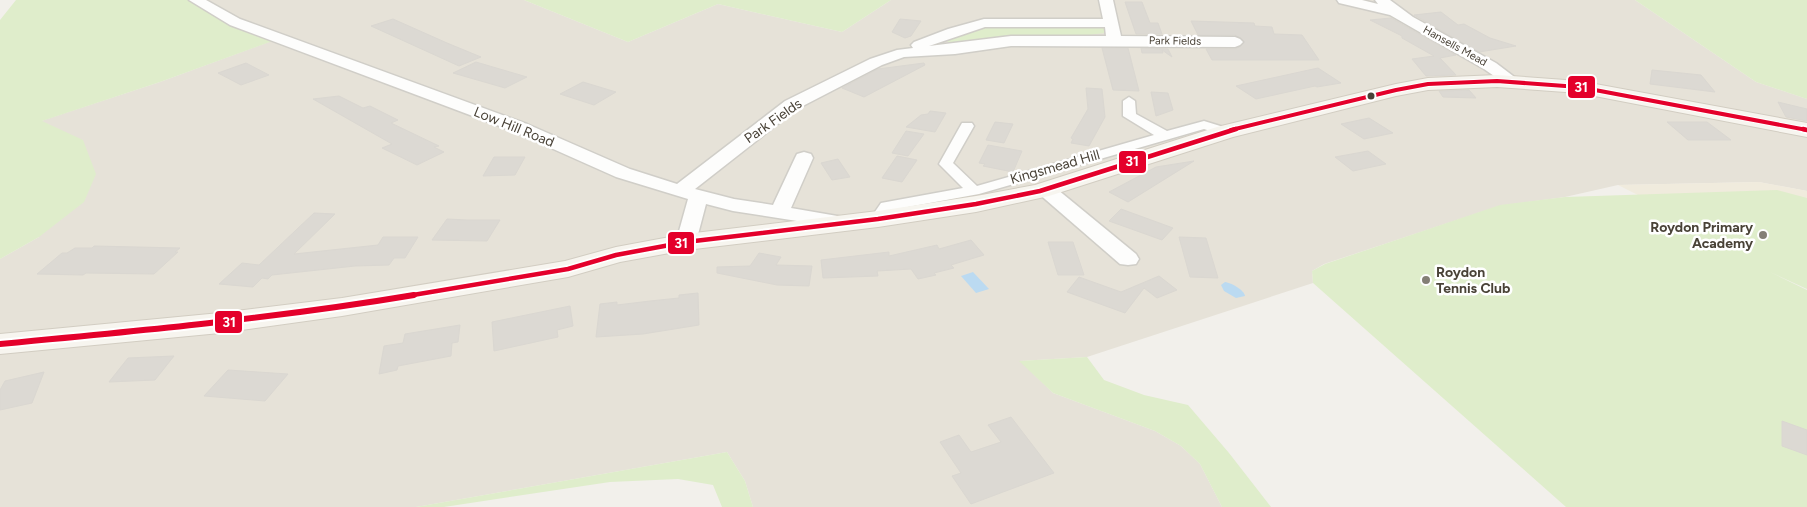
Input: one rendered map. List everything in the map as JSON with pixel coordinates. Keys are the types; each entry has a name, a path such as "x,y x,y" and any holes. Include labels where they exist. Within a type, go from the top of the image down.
{"main road":[{"path":"0,344 220,323 351,306 568,268 616,255 686,242 878,219 976,204 1045,189 1225,132 1396,90 1428,84 1468,81 1513,82 1586,88 1807,130"}],"street":[{"name":"Low Hill Road","path":"196,0 235,22 521,128 623,173 689,194 733,205 842,222"},
{"path":"1106,0 1115,40"},
{"name":"Hansells Mead","path":"1344,0 1395,12"},
{"name":"Hansells Mead","path":"1382,0 1395,12 1490,66 1513,82"},
{"name":"Park Fields","path":"689,194 791,105 876,62 938,37 969,27 999,22 1110,23"},
{"path":"938,37 944,44 954,49"},
{"name":"Park Fields","path":"902,53 954,49 1011,41 1235,42"},
{"path":"1129,101 1130,116 1165,136"},
{"name":"Kingsmead Hill","path":"878,219 886,206 974,191 1204,125 1225,132"},
{"path":"967,126 946,164 974,191"},
{"path":"779,213 804,158"},
{"path":"1045,189 1128,260"},
{"path":"686,242 692,225 689,194"}],"shaded area":[{"path":"197,0 524,0 628,42 718,4 842,32 891,0 1635,0 1756,82 1807,99 1807,191 1759,182 1618,185 1565,197 1499,206 1324,264 1312,271 1313,283 1087,357 1020,361 1053,393 1155,431 1181,446 1200,464 1222,507 753,507 745,481 727,452 416,507 0,507 0,259 39,237 41,121 160,82 277,39"},
{"name":"Roydon Primary Academy","path":"1759,182 1807,191 1807,280 1618,185"}],"green space":[{"path":"16,0 194,0 278,39 160,82 42,121 83,140 96,174 84,202 39,237 0,259 0,20"},
{"path":"524,0 891,0 842,32 718,4 628,42"},
{"path":"1635,0 1807,0 1807,99 1756,82"},
{"path":"1096,25 1105,29 1104,33 1082,36 1024,35 953,45 944,39 969,27"},
{"path":"1777,190 1807,198 1807,289 1770,272 1807,290 1807,507 1566,507 1313,283 1312,271 1325,264 1500,205 1565,197"},
{"path":"1087,357 1104,380 1144,395 1188,405 1229,453 1271,507 1222,507 1200,464 1181,446 1155,431 1053,393 1019,361"},
{"path":"727,452 745,481 753,507 722,507 713,485 678,479 610,482 444,507 416,507"}],"water":[{"path":"973,272 989,289 976,293 961,276"},
{"path":"1225,282 1237,287 1245,296 1236,298 1224,291 1221,285"}],"building":[{"path":"1125,2 1142,2 1150,23 1158,23 1162,34 1136,34"},
{"path":"1441,12 1458,25 1464,24 1490,38 1516,46 1479,52 1414,15"},
{"path":"1391,18 1456,55 1440,58 1456,75 1426,76 1412,59 1434,56 1402,38 1402,36 1370,20"},
{"path":"393,19 481,57 459,66 371,26"},
{"path":"900,19 921,21 911,36 905,38 892,32"},
{"path":"1191,21 1254,23 1255,26 1272,27 1274,34 1302,35 1319,60 1212,60 1206,49 1236,49 1244,41 1235,35 1198,35"},
{"path":"1102,48 1128,48 1139,91 1113,90"},
{"path":"1141,48 1168,49 1172,57 1162,50 1163,53 1142,53"},
{"path":"476,62 527,77 505,88 453,73"},
{"path":"246,63 269,75 241,85 218,73"},
{"path":"924,63 925,65 864,97 842,88 878,69"},
{"path":"1318,68 1341,83 1315,86 1256,99 1236,86"},
{"path":"1652,70 1701,75 1715,92 1650,84"},
{"path":"583,82 616,92 594,105 560,94"},
{"path":"1086,88 1102,89 1105,117 1089,146 1071,143 1073,139 1071,138 1088,109"},
{"path":"1469,90 1476,98 1443,97 1439,91"},
{"path":"1151,92 1168,93 1173,110 1156,116"},
{"path":"339,96 363,108 370,106 398,120 391,123 439,146 434,147 444,152 417,165 382,148 392,144 313,99"},
{"path":"1778,102 1807,109 1807,121 1786,117"},
{"path":"930,111 946,113 935,132 906,127 921,115 928,114"},
{"path":"1369,118 1393,133 1364,139 1341,124"},
{"path":"995,122 1013,124 1004,143 986,140"},
{"path":"1667,122 1707,122 1731,140 1688,140"},
{"path":"906,131 924,134 908,156 892,153"},
{"path":"988,145 1022,151 1013,172 983,166 985,164 979,163"},
{"path":"1368,151 1386,164 1353,171 1335,157"},
{"path":"897,156 917,160 902,182 882,178"},
{"path":"494,157 525,157 515,175 483,176"},
{"path":"838,159 850,177 832,180 821,163"},
{"path":"1194,161 1128,202 1109,192 1156,167"},
{"path":"1121,209 1173,228 1162,240 1109,221"},
{"path":"314,213 335,214 294,254 378,245 383,237 418,237 405,258 394,258 389,265 355,266 272,275 268,279 262,278 253,287 219,284 242,263 259,265"},
{"path":"447,219 500,220 487,241 432,240"},
{"path":"1179,237 1206,238 1218,278 1190,277"},
{"path":"971,240 984,255 951,265 954,268 934,273 936,275 918,279 911,269 877,271 878,276 823,278 821,260 889,252 889,256 937,245 939,249"},
{"path":"1048,242 1073,242 1084,275 1058,275"},
{"path":"94,246 180,248 154,274 37,274 62,253 67,253 75,248 92,248"},
{"path":"759,253 781,257 776,265 812,266 809,286 777,285 717,273 717,267 750,266"},
{"path":"1159,276 1177,290 1157,298 1144,288 1125,313 1067,292 1079,277 1121,292"},
{"path":"698,293 699,325 643,334 596,337 600,304 617,302 617,305 679,298 679,295"},
{"path":"570,306 573,326 557,330 558,337 494,351 492,322"},
{"path":"460,325 458,342 452,343 451,356 398,366 397,370 379,374 384,346 403,343 405,334"},
{"path":"174,356 155,380 109,382 128,358"},
{"path":"228,370 288,374 265,401 204,396"},
{"path":"44,372 32,403 0,410 0,390 5,381"},
{"path":"1011,417 1054,473 971,504 952,476 961,473 940,442 959,435 971,452 1001,442 988,425"},
{"path":"1782,421 1807,430 1807,455 1782,446"}],"transit line":[{"name":"31","path":"0,344 220,323 342,307 568,269 616,255 686,242 878,219 976,204 1040,191 1225,132 1396,90 1428,84 1497,81 1579,87 1807,130"}],"place":[{"name":"Roydon Primary Academy","path":"1763,235"},
{"name":"Roydon Tennis Club","path":"1426,280"}]}
